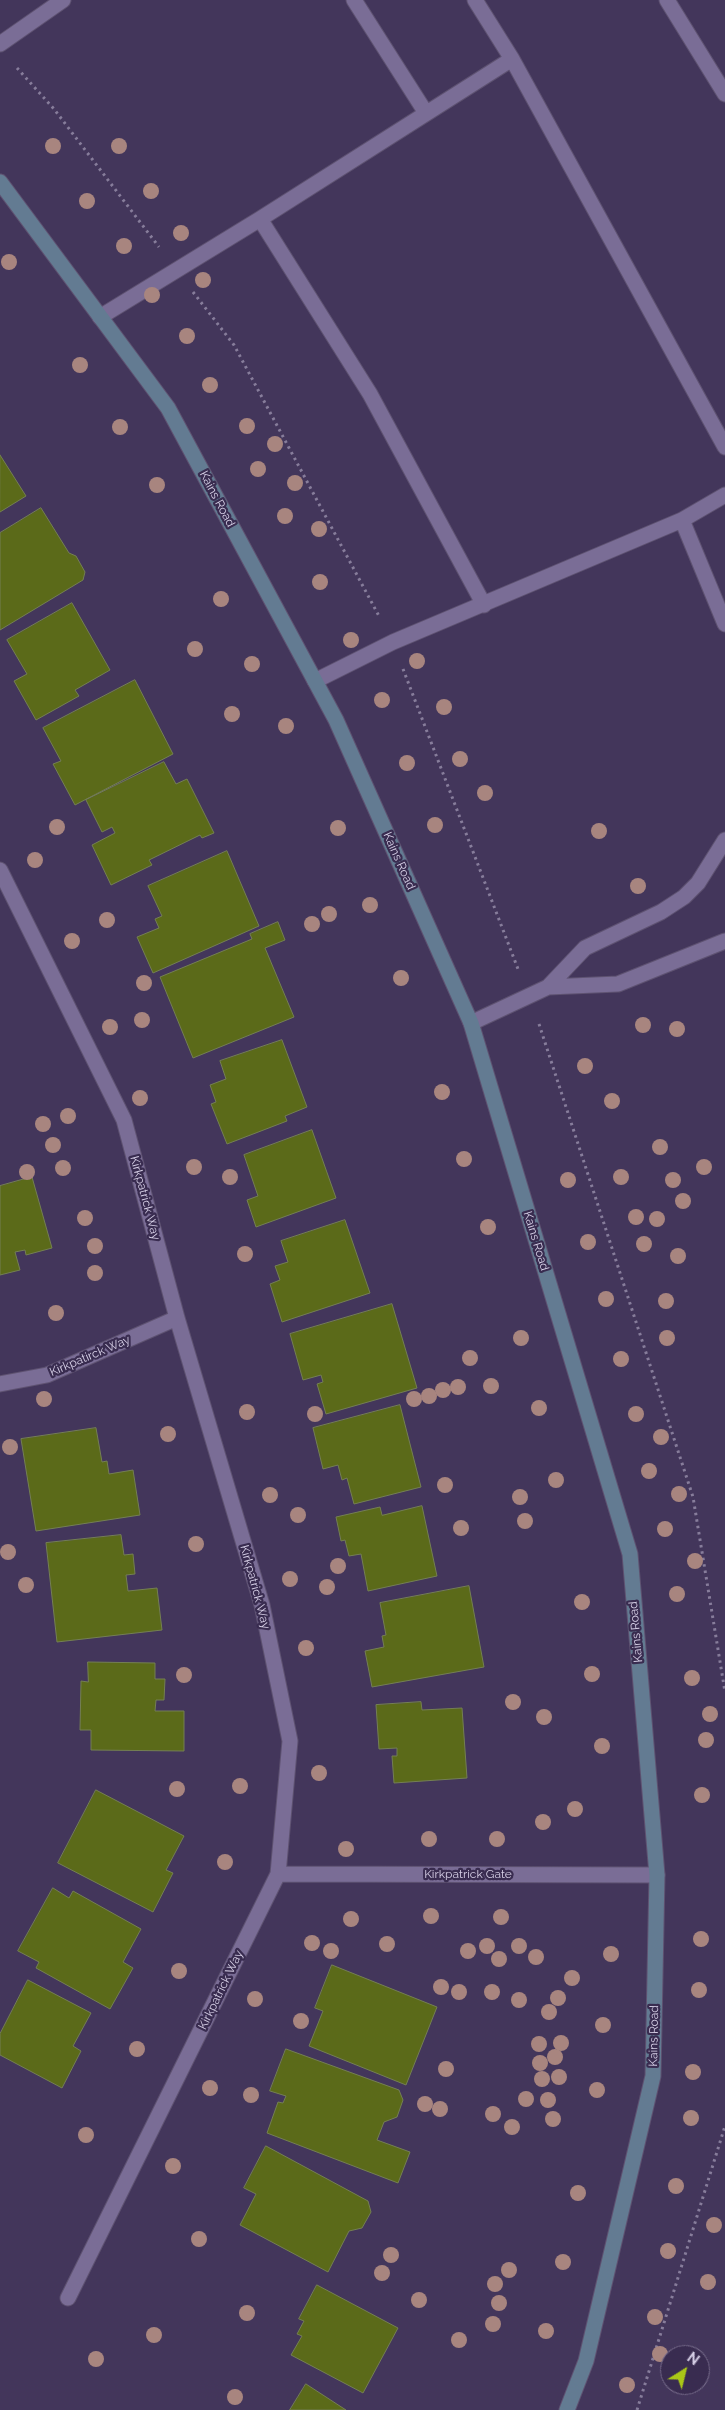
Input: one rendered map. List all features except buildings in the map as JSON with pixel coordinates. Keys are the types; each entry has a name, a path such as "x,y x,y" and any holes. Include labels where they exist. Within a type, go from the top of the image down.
{"street":[{"path":"0,44 63,0"},
{"path":"354,0 426,113"},
{"path":"476,0 512,59 725,447"},
{"path":"667,0 725,94"},
{"path":"100,317 260,219 512,59"},
{"name":"Kains Road","path":"0,182 168,408 336,720 471,1023 630,1554 657,1875 653,2076 586,2361 567,2410"},
{"path":"260,219 370,394 484,605"},
{"path":"315,681 394,642 682,520 725,495"},
{"path":"682,520 725,624"},
{"path":"471,1023 548,988 585,948 661,912 684,897 698,883 725,840"},
{"name":"Kirkpatrick Way","path":"0,870 124,1120 177,1318 262,1605 290,1742 278,1874 68,2298"},
{"path":"548,988 618,984 725,941"},
{"name":"Kirkpatirck Way","path":"0,1384 47,1375 177,1318"},
{"name":"Kirkpatrick Gate","path":"278,1874 657,1875"}],"path":[{"path":"12,62 54,109 234,345 394,642 506,940 530,997 693,1496 725,1692"},
{"path":"637,2410 725,2126"}]}
